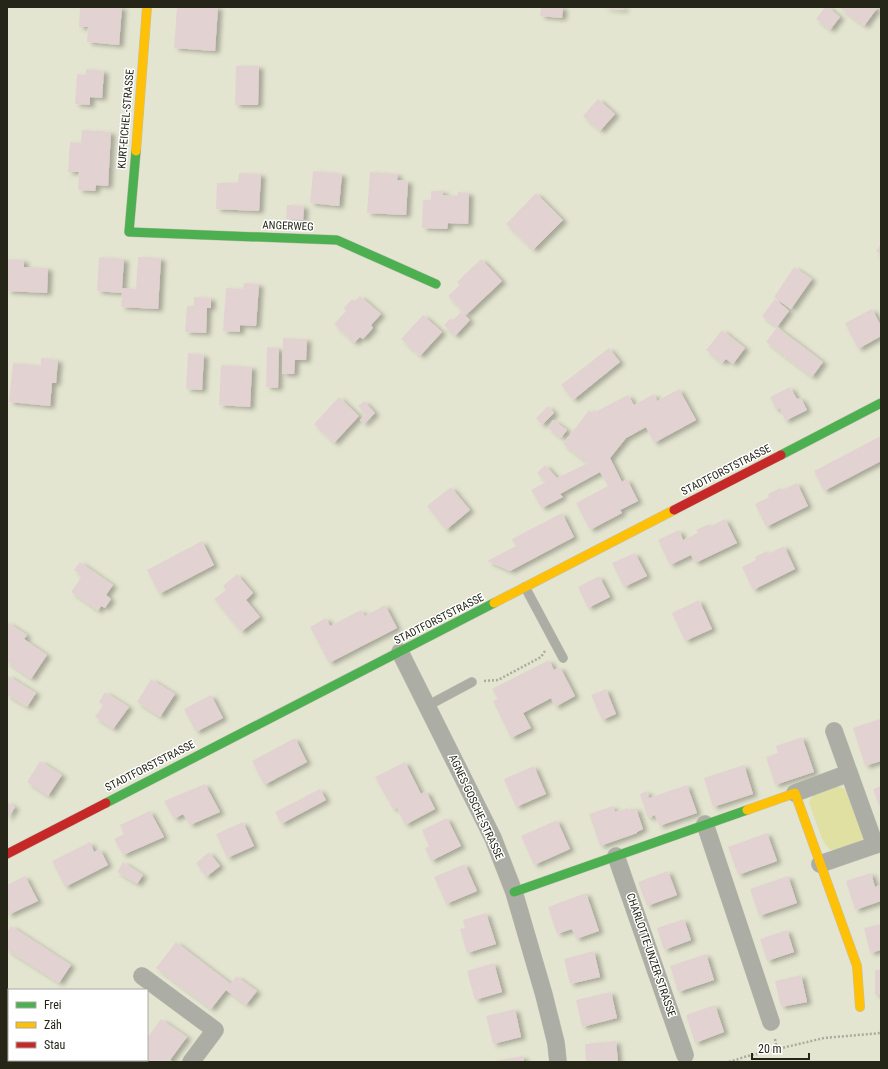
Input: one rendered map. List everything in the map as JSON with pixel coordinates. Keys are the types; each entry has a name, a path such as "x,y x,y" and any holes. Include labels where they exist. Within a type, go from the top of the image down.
{"street":[{"name":"KURT-EICHEL-STRASSE","path":"129,232 147,7"},
{"name":"ANGERWEG","path":"129,232 337,240 436,284"},
{"name":"STADTFORSTSTRASSE","path":"7,854 881,403"},
{"name":"AGNES-GOSCHE-STRASSE","path":"400,652 493,838 514,892 544,996 556,1043 558,1062"},
{"path":"820,864 878,844 849,773 834,731"},
{"path":"514,892 849,773"},
{"path":"795,793 857,966 860,1007"},
{"path":"705,824 771,1022"},
{"name":"CHARLOTTE-UNZER-STRASSE","path":"616,856 685,1054"},
{"path":"142,976 215,1030 191,1062"}],"lane":[{"path":"525,587 563,658"},
{"path":"427,706 472,682"}],"path":[{"path":"472,682 498,680 520,669 541,657 553,639"},
{"path":"520,669 522,673"},
{"path":"729,1062 824,1038 881,1033"}],"green space":[{"path":"835,786 843,788 850,794 864,832 863,839 858,845 837,852 829,849 823,841 809,803 816,793"}],"building":[{"path":"80,7 122,7 119,45 87,42 88,27 79,27"},
{"path":"177,7 218,7 215,51 174,48"},
{"path":"541,7 563,7 562,18 540,16"},
{"path":"624,7 624,10 604,8"},
{"path":"825,7 828,7 840,17 830,30 816,19"},
{"path":"839,7 878,7 864,26"},
{"path":"236,66 259,66 258,105 235,105"},
{"path":"86,69 104,71 102,98 90,97 90,105 75,104 77,74 86,75"},
{"path":"598,99 615,114 600,131 583,116"},
{"path":"82,130 111,132 108,186 96,185 95,191 78,190 79,172 68,172 70,142 81,143"},
{"path":"313,171 342,174 339,206 310,203"},
{"path":"370,172 398,174 397,180 408,181 406,215 367,213"},
{"path":"239,173 261,174 259,211 216,209 217,183 238,183"},
{"path":"431,191 443,191 443,195 458,196 458,192 469,193 468,224 448,223 447,229 422,228 423,200 431,200"},
{"path":"536,193 563,220 533,250 506,224"},
{"path":"287,205 304,206 303,220 286,219"},
{"path":"881,244 881,255 876,251"},
{"path":"99,257 124,259 122,288 136,289 138,257 161,258 158,309 121,307 122,293 97,291"},
{"path":"7,259 24,260 24,267 48,268 47,293 7,291"},
{"path":"481,259 502,281 466,315 448,296 460,285 457,282"},
{"path":"794,267 812,279 791,309 774,297"},
{"path":"244,283 259,284 256,326 240,325 240,332 223,331 226,288 243,289"},
{"path":"360,296 381,314 371,325 373,328 363,339 360,337 354,343 334,324 346,311 344,308 352,299 355,301"},
{"path":"194,297 211,298 211,308 207,308 206,333 185,332 187,306 194,306"},
{"path":"775,299 789,311 777,327 762,316"},
{"path":"872,309 881,326 881,336 858,349 845,323"},
{"path":"461,312 470,320 455,336 444,325 451,318 453,320"},
{"path":"423,315 442,332 420,356 401,339"},
{"path":"777,327 823,362 812,377 766,342"},
{"path":"722,330 745,348 733,364 726,359 722,363 706,350"},
{"path":"283,338 307,339 306,360 295,360 294,374 282,374"},
{"path":"267,347 279,348 278,388 266,387"},
{"path":"609,348 620,362 573,400 561,385"},
{"path":"188,353 204,355 202,390 186,389"},
{"path":"41,358 58,360 56,383 52,383 50,406 9,402 13,363 41,366"},
{"path":"221,365 252,367 250,407 219,405"},
{"path":"790,387 797,399 801,398 807,410 785,421 780,408 776,410 770,397"},
{"path":"679,389 696,420 654,443 646,427 626,438 610,458 622,482 627,479 638,501 620,510 622,513 590,530 576,503 608,486 600,472 560,494 563,497 542,508 531,490 546,482 537,473 545,465 557,478 588,463 563,444 589,410 593,413 628,395 634,405 654,394 657,401"},
{"path":"339,397 359,416 334,443 314,424"},
{"path":"364,401 375,413 364,424 360,420 366,415 358,406"},
{"path":"548,406 554,413 542,425 536,418"},
{"path":"553,420 567,430 561,438 548,428"},
{"path":"881,436 881,461 824,491 814,471"},
{"path":"797,483 808,506 766,527 755,504 769,497 768,494 780,488 782,490"},
{"path":"451,487 470,510 446,530 427,506"},
{"path":"562,513 574,537 510,571 487,561 516,546 512,539"},
{"path":"725,519 737,543 695,563 691,555 670,565 658,540 679,530 683,540 698,533 696,530 709,524 710,527"},
{"path":"202,541 214,565 159,594 147,570"},
{"path":"784,546 795,569 753,590 742,567 756,560 755,557 767,551 768,554"},
{"path":"635,553 647,576 624,587 612,563"},
{"path":"80,562 113,585 106,595 111,599 105,608 101,606 98,611 71,592 82,576 74,570"},
{"path":"237,574 253,593 246,600 260,617 241,632 214,599 226,590 223,586"},
{"path":"599,576 610,597 588,608 578,587"},
{"path":"699,600 712,629 685,641 672,613"},
{"path":"385,605 397,628 329,663 310,627 326,618 330,626 361,610 365,616"},
{"path":"7,622 27,635 24,639 47,655 31,679 7,662"},
{"path":"549,660 554,670 560,667 575,696 555,707 551,698 523,713 531,728 511,738 493,701 498,699 492,689"},
{"path":"7,675 36,693 27,707 7,695"},
{"path":"151,679 175,694 160,717 137,702"},
{"path":"606,689 616,714 602,720 591,695"},
{"path":"105,692 129,707 113,729 95,717 103,705 99,702"},
{"path":"211,695 223,718 196,732 184,709"},
{"path":"880,719 881,761 865,766 853,728"},
{"path":"802,737 814,772 775,785 766,757 778,753 776,746"},
{"path":"295,738 307,762 264,785 252,761"},
{"path":"40,761 62,775 48,796 27,782"},
{"path":"405,762 421,794 426,791 435,809 405,825 397,808 393,809 375,777"},
{"path":"744,765 753,794 713,807 704,778"},
{"path":"534,766 546,794 516,807 504,779"},
{"path":"205,784 220,812 190,825 183,814 174,819 164,801"},
{"path":"687,785 697,813 659,826 655,815 648,818 640,794 647,791 649,798"},
{"path":"881,786 881,810 873,789"},
{"path":"320,789 326,800 281,824 275,812"},
{"path":"7,802 15,807 7,819"},
{"path":"613,806 615,812 628,808 629,810 636,808 643,829 637,833 600,846 589,814"},
{"path":"150,811 164,837 123,855 114,839 124,834 120,825"},
{"path":"447,818 461,846 431,861 425,848 429,846 422,830"},
{"path":"557,820 570,849 534,865 521,836"},
{"path":"243,822 254,846 227,858 216,834"},
{"path":"767,833 777,861 738,875 728,847"},
{"path":"90,842 94,852 100,849 108,865 65,887 52,861"},
{"path":"209,852 220,866 206,877 196,863"},
{"path":"123,862 143,875 137,884 117,872"},
{"path":"465,864 477,891 446,904 434,877"},
{"path":"668,871 677,895 647,906 638,882"},
{"path":"871,873 875,887 880,885 881,901 855,910 846,881"},
{"path":"25,876 38,901 8,915 7,885"},
{"path":"788,876 797,903 759,916 750,889"},
{"path":"586,893 599,931 576,939 572,929 557,934 548,907"},
{"path":"486,913 496,944 467,953 460,929 465,928 463,920"},
{"path":"684,919 691,940 664,950 657,928"},
{"path":"881,924 881,950 870,953 864,928"},
{"path":"11,926 71,965 59,983 7,950 7,932"},
{"path":"787,930 794,952 767,961 760,939"},
{"path":"176,942 231,984 236,976 257,991 246,1005 226,990 211,1009 156,968"},
{"path":"594,951 600,977 570,984 564,959"},
{"path":"706,954 714,980 678,992 670,966"},
{"path":"494,963 502,992 475,1000 467,971"},
{"path":"875,970 881,970 881,995 875,995"},
{"path":"801,975 807,1002 781,1007 775,981"},
{"path":"611,992 617,1018 582,1027 576,1000"},
{"path":"715,1005 724,1032 695,1043 686,1015"},
{"path":"515,1009 521,1037 493,1044 486,1016"},
{"path":"7,1012 8,1040 7,1039"},
{"path":"161,1019 187,1037 170,1060 173,1062 136,1062 148,1061 148,1037"},
{"path":"616,1041 618,1062 586,1062 585,1044"},
{"path":"523,1056 524,1062 495,1062 495,1061"},
{"path":"100,1061 101,1062 77,1062"}],"traffic: fast":[{"path":"136,151 129,232 337,240 436,284"},
{"path":"781,455 881,403"},
{"path":"106,803 494,603"},
{"path":"514,892 747,810"}],"traffic: slow":[{"path":"136,151 147,7"},
{"path":"494,603 674,510"},
{"path":"747,810 795,793 857,966 860,1007"}],"traffic: jam":[{"path":"674,510 781,455"},
{"path":"7,854 106,803"}]}
